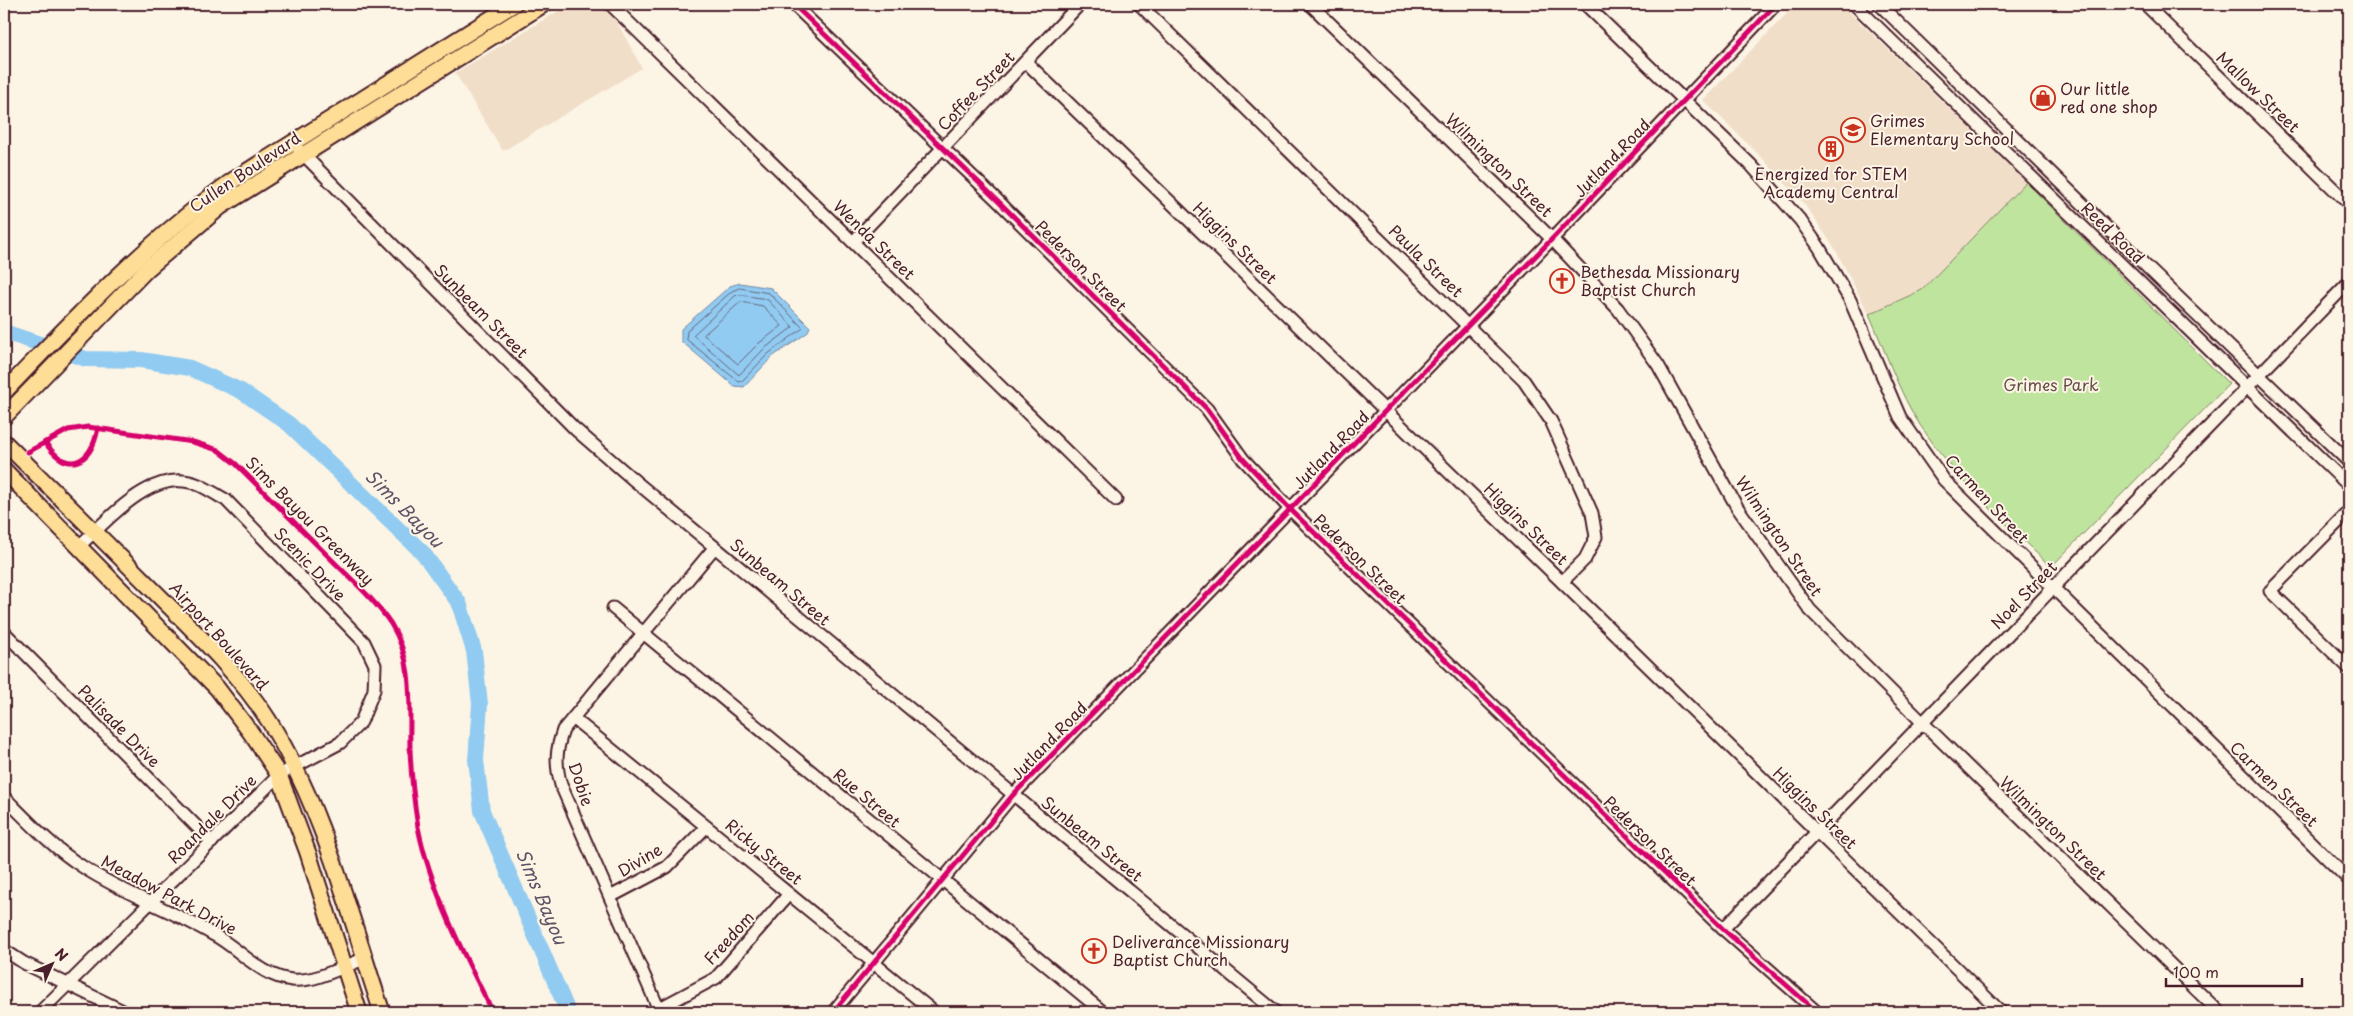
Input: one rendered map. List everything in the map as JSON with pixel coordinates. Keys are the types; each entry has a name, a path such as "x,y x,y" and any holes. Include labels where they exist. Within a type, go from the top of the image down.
{"main road":[{"name":"Cullen Boulevard","path":"4,392 97,295 193,209 292,143 466,52 544,4"},
{"name":"Cullen Boulevard","path":"4,417 128,287 220,207 303,154 382,95 508,7"},
{"path":"466,52 465,45 496,24 508,7"},
{"path":"117,276 128,287"},
{"name":"Airport Boulevard","path":"4,442 198,635 253,697 270,722 294,767 328,846 382,1012"},
{"path":"4,470 182,650 236,712 278,775 308,853 359,1012"},
{"path":"182,650 198,635"}],"street":[{"name":"Wenda Street","path":"610,4 1116,500"},
{"name":"Pederson Street","path":"793,4 1207,408 1243,459 1290,509 1723,929 1817,1012"},
{"name":"Coffee Street","path":"853,242 1080,4"},
{"name":"Paula Street","path":"1139,4 1524,381 1551,421 1592,513 1596,537 1585,559 1562,582"},
{"name":"Wilmington Street","path":"1310,4 1552,239 1618,309 1658,365 1736,507 1810,610 2219,1012"},
{"name":"Carmen Street","path":"1585,4 1751,165 1800,220 1819,247 1850,300 1900,417 1944,480 2052,589 2349,880"},
{"name":"Jutland Road","path":"833,1012 1013,796 1386,412 1776,4"},
{"name":"Reed Road","path":"1854,4 2349,486"},
{"name":"Reed Road","path":"1879,4 2349,462"},
{"name":"Mallow Street","path":"2144,4 2349,204"},
{"name":"Higgins Street","path":"1026,62 1562,582 2001,1012"},
{"path":"1927,74 1938,62"},
{"name":"Sunbeam Street","path":"292,143 575,429 714,548 1276,1012"},
{"path":"2014,160 2026,148"},
{"path":"2140,282 2151,271"},
{"name":"Noel Street","path":"1723,929 2349,282"},
{"name":"Scenic Drive","path":"79,546 135,496 162,482 182,481 198,484 226,500 364,642 374,665 374,690 361,722 340,743 278,775"},
{"path":"2349,511 2270,591 2349,668"},
{"name":"Dobie","path":"659,1010 561,785 556,768 557,750 562,730 714,548"},
{"name":"Rue Street","path":"613,608 1102,1012"},
{"name":"Palisade Drive","path":"4,632 212,842"},
{"name":"Ricky Street","path":"572,718 934,1012"},
{"name":"Roandale Drive","path":"40,1012 278,775"},
{"name":"Meadow Park Drive","path":"4,797 52,846 84,868 150,904 215,935 268,973 291,980 311,979 364,959"},
{"name":"Divine","path":"610,897 667,867 706,826"},
{"name":"Freedom","path":"659,1010 716,978 790,894"},
{"path":"4,950 24,963 125,1012"}],"shaded area":[{"path":"570,4 600,4 617,22 642,68 503,151 455,73"},
{"name":"Grimes Elementary School","path":"1796,4 1841,4 2026,182 1922,290 1869,314 1834,247 1804,204 1763,159 1703,100"}],"green space":[{"name":"Grimes Park","path":"2026,182 2229,384 2051,567 1982,500 1934,445 1912,413 1905,399 1869,314 1922,290"}],"water":[{"path":"740,283 771,288 810,327 807,333 772,357 744,387 734,386 681,341 681,329 730,286"}],"waterway":[{"name":"Sims Bayou","path":"4,332 86,359 141,360 190,368 241,391 289,424 423,553 459,603 474,651 480,704 476,760 482,811 568,1012"}],"cycle path":[{"path":"793,4 997,200 1207,409 1243,459 1290,509 1723,929 1817,1012"},
{"path":"833,1012 1013,795 1552,239 1776,4"},
{"name":"Sims Bayou Greenway","path":"28,452 68,430 88,427 193,442 218,450 236,464 378,607 391,624 399,639 407,669 410,700 412,779 418,827 424,850 431,874 450,922 493,1012"},
{"path":"45,442 62,459 70,462 77,461 90,450 95,441 98,428"}],"place":[{"name":"Our little red one shop","path":"2043,98"},
{"name":"Grimes Elementary School","path":"1853,130"},
{"name":"Energized for STEM Academy Central","path":"1831,149"},
{"name":"Bethesda Missionary Baptist Church","path":"1562,281"},
{"name":"Deliverance Missionary Baptist Church","path":"1094,951"}]}
